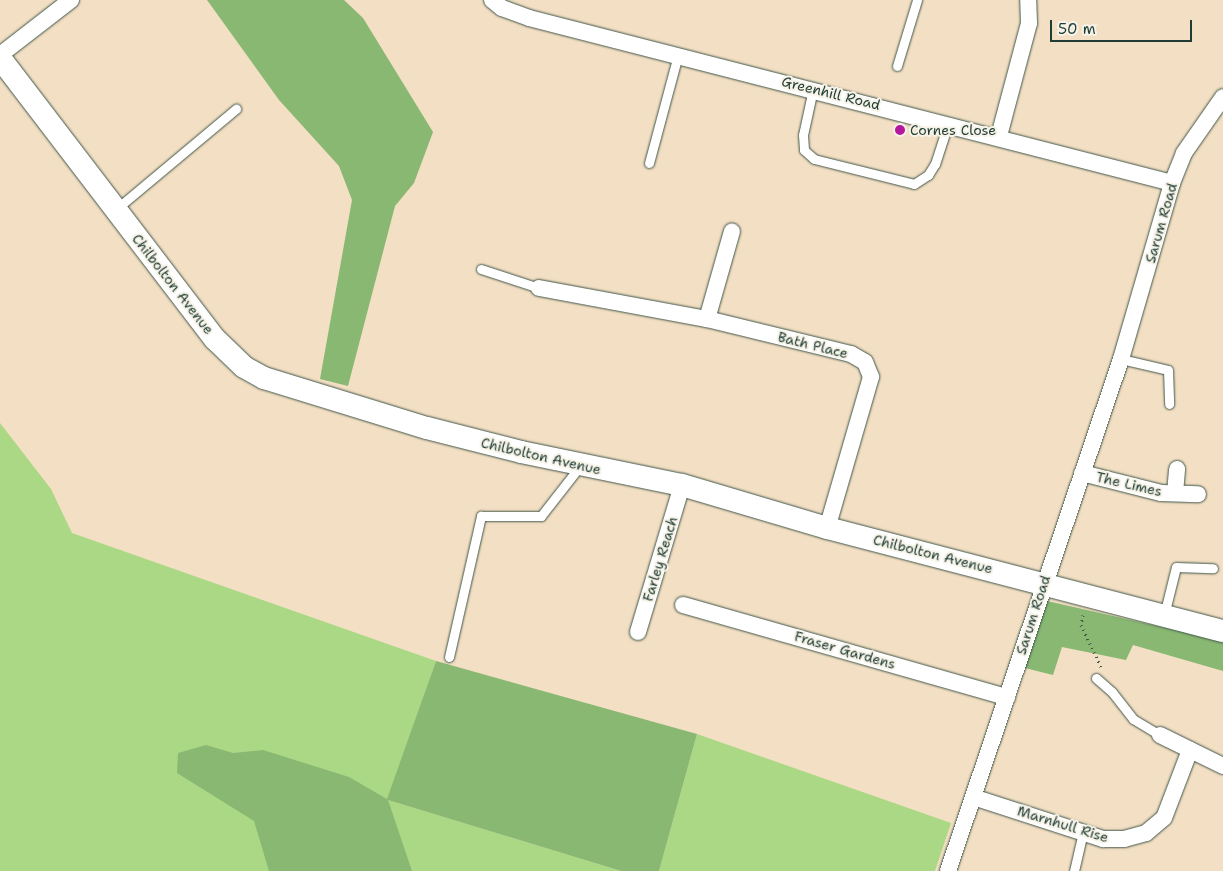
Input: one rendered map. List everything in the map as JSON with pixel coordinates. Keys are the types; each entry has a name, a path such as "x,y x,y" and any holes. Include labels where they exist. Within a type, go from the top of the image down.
{"main road":[{"name":"Chilbolton Avenue","path":"0,56 215,340 244,367 264,378 428,428 580,466 682,485 827,528 1223,631"}],"street":[{"path":"0,56 72,0"},
{"name":"Greenhill Road","path":"492,0 502,8 529,18 814,89 1172,182"},
{"path":"998,136 1030,23 1028,0"},
{"name":"Sarum Road","path":"948,871 1007,697 1043,583 1121,359 1172,182 1184,153 1223,97"},
{"path":"707,319 732,231"},
{"name":"Bath Place","path":"539,288 707,319 850,354 865,362 872,377 827,528"},
{"name":"The Limes","path":"1175,493 1177,469"},
{"name":"The Limes","path":"1082,473 1161,493 1198,494"},
{"name":"Farley Reach","path":"638,632 682,485"},
{"name":"Fraser Gardens","path":"683,605 1007,697"},
{"path":"1160,735 1223,766"},
{"name":"Marnhull Rise","path":"973,797 1103,839 1124,839 1146,833 1164,818 1190,750"}],"lane":[{"path":"897,66 917,0"},
{"path":"649,163 678,55"},
{"path":"814,89 803,135 804,150 814,159 914,184 928,174 935,164 948,124"},
{"path":"115,210 236,109"},
{"path":"482,269 539,288"},
{"path":"1121,359 1168,370 1169,404"},
{"path":"449,657 481,516 541,516 580,466"},
{"path":"1164,615 1176,567 1213,568"},
{"path":"1096,678 1112,692 1133,719 1160,735"},
{"path":"1074,871 1083,832"}],"green space":[{"path":"207,0 344,0 363,18 433,132 414,183 395,206 348,386 320,379 352,200 339,166 279,100"},
{"path":"0,423 51,489 72,533 436,661 388,800 621,871 0,871"},
{"path":"1047,601 1223,641 1223,671 1133,645 1126,660 1062,647 1053,675 1025,668"},
{"path":"436,661 697,734 659,871 621,871 388,800 412,871 269,871 254,821 177,773 178,753 206,745 233,753 263,750 349,777 387,799"},
{"path":"697,734 951,823 935,871 659,871"}],"place":[{"name":"Cornes Close","path":"900,130"}]}
